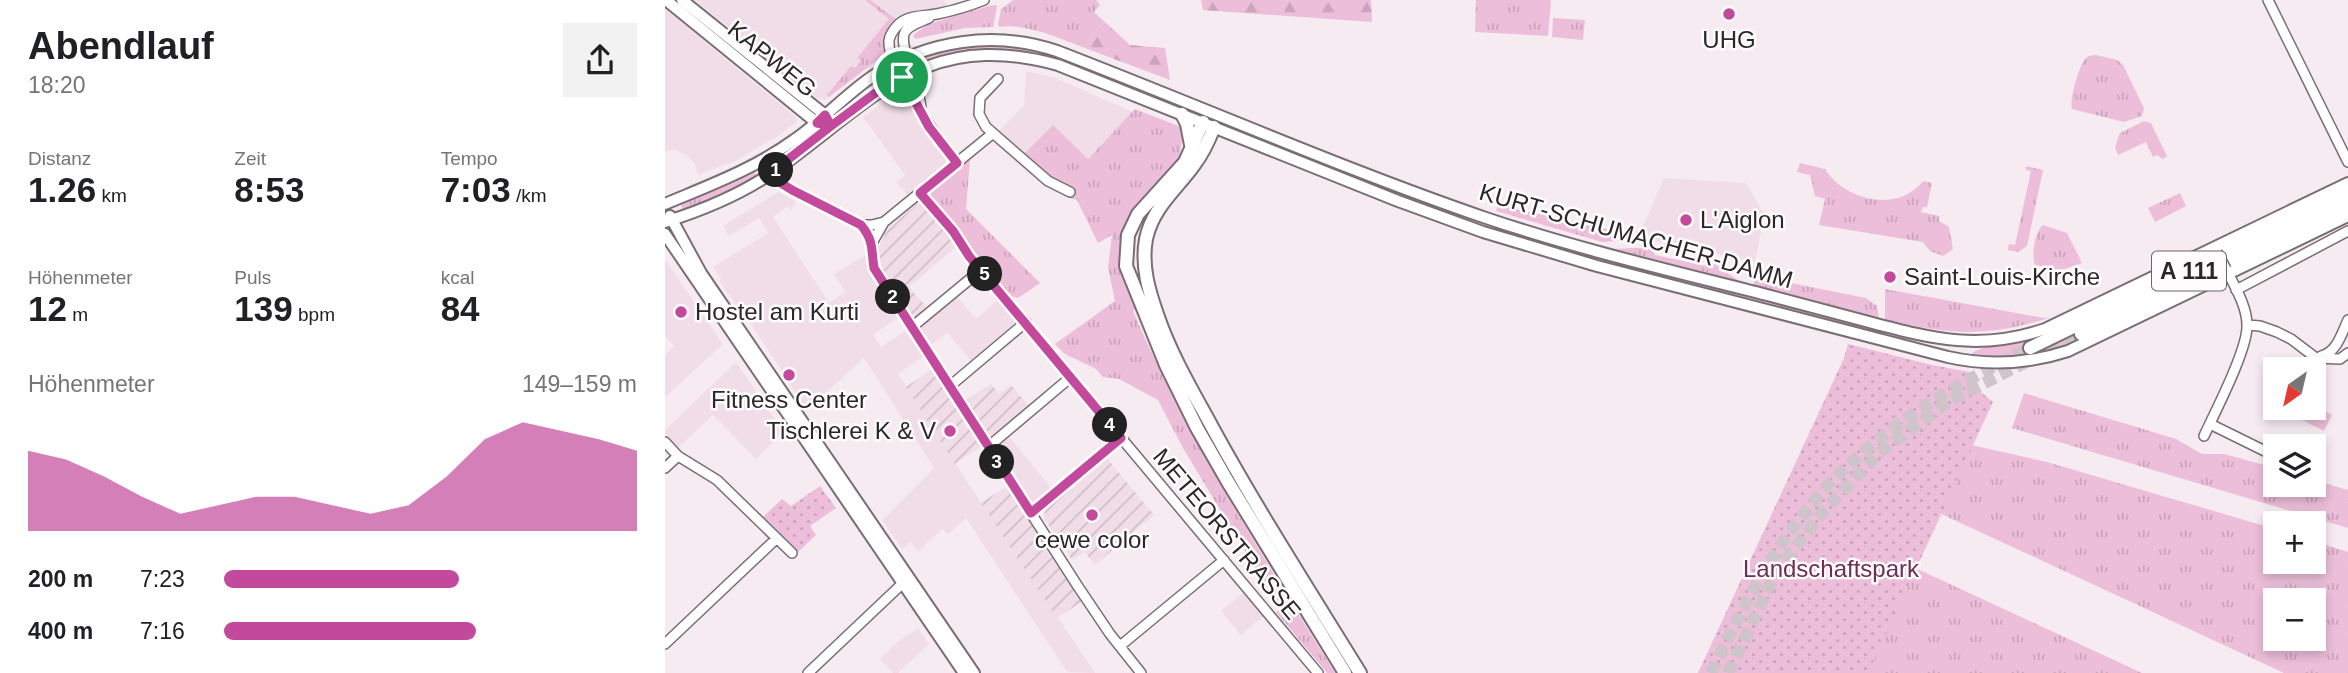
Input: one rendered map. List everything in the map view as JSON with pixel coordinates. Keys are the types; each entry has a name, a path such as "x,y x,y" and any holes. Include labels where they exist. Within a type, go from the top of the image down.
{"highway":[{"path":"1182,114 1187,124 1192,150"},
{"path":"1209,125 1185,162 1138,214 1128,235 1126,266 1166,365 1197,428 1345,673"},
{"path":"1209,125 1195,164 1160,205 1149,228 1144,251 1148,285 1170,345 1220,443 1360,673"},
{"name":"A 111","path":"2029,348 2348,194"},
{"name":"A 111","path":"2081,334 2348,206"}],"main road":[{"name":"KAPWEG","path":"666,0 723,40 831,126"},
{"name":"KAPWEG","path":"682,0 723,40"},
{"name":"KURT-SCHUMACHER-DAMM","path":"665,204 739,173 770,156 821,119 872,76 906,57 940,46 970,41 1022,42 1057,51 1488,219 1595,251 1880,325 1929,337 1968,342 2005,340 2045,329 2216,249 2348,183"},
{"name":"KURT-SCHUMACHER-DAMM","path":"668,221 705,207 768,175 882,88 907,75 935,64 965,57 997,55 1058,65 1398,201 1483,232 1597,266 1948,357 1992,363 2033,360 2068,351 2227,271 2348,216"},
{"path":"1209,125 1213,112"},
{"path":"665,204 668,221 701,273 966,671"},
{"path":"1483,232 1488,219"},
{"path":"665,234 873,532"}],"street":[{"path":"957,163 929,127 921,109 921,96 895,63 889,41 896,27 904,20 937,14 983,0"},
{"path":"2268,0 2348,162"},
{"path":"907,75 902,42 907,29 937,14"},
{"path":"998,79 983,95 979,108 982,121 992,134 1048,181 1070,192"},
{"path":"872,243 884,222 992,134"},
{"path":"768,175 861,225 884,222"},
{"name":"METEORSTRASSE","path":"920,193 953,231 981,270 1318,673"},
{"path":"861,225 872,243 874,268 1031,513 1141,673"},
{"path":"2237,290 2348,231"},
{"path":"2204,436 2242,349 2247,325 2237,290 2216,249"},
{"path":"912,327 981,270"},
{"path":"2319,357 2334,350 2348,320"},
{"path":"950,386 1026,322"},
{"path":"2247,325 2277,332 2315,357"},
{"path":"2326,358 2340,359 2348,353"},
{"path":"988,447 1071,377"},
{"path":"2210,424 2263,450"},
{"path":"1031,513 1121,438"},
{"path":"665,442 678,456 717,480 792,553"},
{"path":"665,468 678,456"},
{"path":"665,644 778,539"},
{"path":"1120,646 1224,560"},
{"path":"808,673 906,581"}],"shaded area":[{"path":"695,0 944,0 948,8 903,17 832,95 826,99 818,99"},
{"path":"665,9 796,117 797,122 735,161 698,175 694,163 686,155 675,150 665,151"},
{"path":"1026,71 1056,78 1133,112 1087,159 1042,138 1023,155 997,133 1024,105"},
{"path":"900,91 946,161 907,195 896,182 905,175 863,117"},
{"path":"1664,178 1746,183 1765,212 1755,262 1633,236 1641,231"},
{"path":"778,192 796,201 791,210 788,206 773,217 829,303 845,292 834,274 868,254 872,275 899,317 873,335 881,347 907,330 924,356 898,374 1095,673 1067,672 966,518 948,534 942,529 918,552 911,542 902,549 882,520 934,468 864,358 807,410 753,327 719,281 721,279 713,267 768,233 759,218 729,236 723,226"},
{"path":"921,203 957,246 909,287 929,310 914,323 883,274 878,250 886,231"},
{"path":"665,259 723,344 665,397 665,355 674,346 665,336"},
{"path":"955,294 976,319 1000,298 1021,323 972,362 948,333 929,346 917,327"},
{"path":"736,362 784,432 756,459 713,415 678,448 665,434 665,430"},
{"path":"932,369 982,446 955,464 906,387"},
{"path":"991,384 999,394 1011,385 1030,407 990,442 964,401"},
{"path":"1007,434 1054,491 1035,506 1031,506 993,446"},
{"path":"1105,456 1154,515 1095,565 1085,552 1072,560 1044,518 1045,510 1096,467"},
{"path":"1007,486 1083,601 1057,618 981,503"},
{"path":"1245,591 1265,615 1241,635 1221,611"},
{"path":"918,628 929,644 898,673 893,673 880,659 896,643"}],"green space":[{"path":"865,0 870,0 897,20 885,37 885,54 829,97 827,95 851,66 855,68 861,61 857,58 889,19"},
{"path":"1013,0 1096,0 1100,5 1094,12 1105,22 1085,48 1031,29 1000,27 998,25 1001,9"},
{"path":"1201,0 1371,0 1372,22 1203,10"},
{"path":"1476,0 1551,0 1548,36 1475,32"},
{"path":"988,6 997,7 993,27 965,28 915,39 913,35 929,24"},
{"path":"1553,18 1585,20 1583,40 1552,37"},
{"path":"1105,22 1130,45 1165,48 1170,80 1085,48"},
{"path":"983,45 1011,47 1067,61 1202,115 1063,61 1045,57 993,51 958,54 923,62 922,58 948,50"},
{"path":"2096,55 2117,60 2123,65 2144,108 2142,116 2124,122 2072,109 2077,76 2085,59"},
{"path":"1135,109 1181,127 1183,131 1179,163 1125,232 1138,308 1133,311 1202,451 1335,673 1327,673 1276,612 1280,609 1183,448 1158,400 1119,379 1103,377 1096,369 1065,354 1055,344 1115,301 1108,267 1112,235 1098,243 1077,200 1070,198 1071,186 1055,183 1023,155 1053,125 1088,159"},
{"path":"2144,121 2151,123 2167,156 2163,159 2157,155 2153,157 2146,142 2118,155 2115,147 2120,133"},
{"path":"1229,126 1478,220 1387,192 1228,128"},
{"path":"970,159 966,209 1040,283 1018,298 1010,296 961,232 928,197 928,194"},
{"path":"770,161 770,164 759,171 754,170 757,177 684,212 680,203"},
{"path":"1800,163 1825,169 1845,189 1872,199 1900,197 1923,181 1932,183 1927,207 1923,207 1921,212 1939,216 1939,221 1949,227 1953,249 1943,256 1930,251 1923,242 1819,225 1825,199 1815,196 1810,175 1797,172"},
{"path":"2026,166 2043,170 2027,246 2018,252 2008,250 2009,244 2015,245 2031,171 2026,170"},
{"path":"2180,193 2186,206 2155,222 2148,208"},
{"path":"1498,205 1651,239 1602,242 1496,211"},
{"path":"1496,225 1874,329 1871,332 1580,256 1495,230"},
{"path":"2043,225 2067,233 2082,263 2061,270 2035,265 2035,244"},
{"path":"1651,248 1655,255 1711,267 1715,264 1739,281 1615,249"},
{"path":"1756,276 1866,298 1877,306 1879,318 1753,285"},
{"path":"1885,289 2044,318 2051,317 1988,331 1929,328 1885,319"},
{"path":"2078,330 2082,339 2042,353 1997,359 1970,355 1989,346 2025,340 2032,352"},
{"name":"Landschaftspark","path":"1848,344 1970,372 1982,393 1993,402 1868,673 1698,673 1844,358"},
{"path":"2024,393 2176,439 2202,454 2224,454 2263,465 2263,497 2326,497 2326,484 2348,490 2348,528 2326,521 2326,511 2291,511 2012,428"},
{"path":"2326,412 2332,415 2324,431 2302,420 2326,420"},
{"path":"1971,445 2047,462 2263,525 2263,574 2326,574 2326,545 2348,552 2348,673 2284,673 1924,506"},
{"path":"820,486 836,508 810,526 816,535 797,553 763,517 782,499 791,506"},
{"path":"1898,560 2142,673 1841,673"}],"tunnel":[{"path":"1728,673 1771,583 1787,558 1823,512 1879,453 1949,401 2081,334"},
{"path":"1711,673 1771,560 1795,525 1844,469 1901,422 1964,383 2030,348"}],"place":[{"name":"UHG","path":"1729,14"},
{"name":"L'Aiglon","path":"1686,220"},
{"name":"Saint-Louis-Kirche","path":"1890,277"},
{"name":"Hostel am Kurti","path":"681,312"},
{"name":"Fitness Center","path":"789,375"},
{"name":"Tischlerei K & V","path":"950,431"},
{"name":"cewe color","path":"1092,515"}],"route":[{"path":"902,77 882,88 831,126 817,123 825,115 831,126 768,175 861,225 868,233 872,243 874,268 1031,513 1121,438 920,193 957,163 929,127 902,77"}]}
